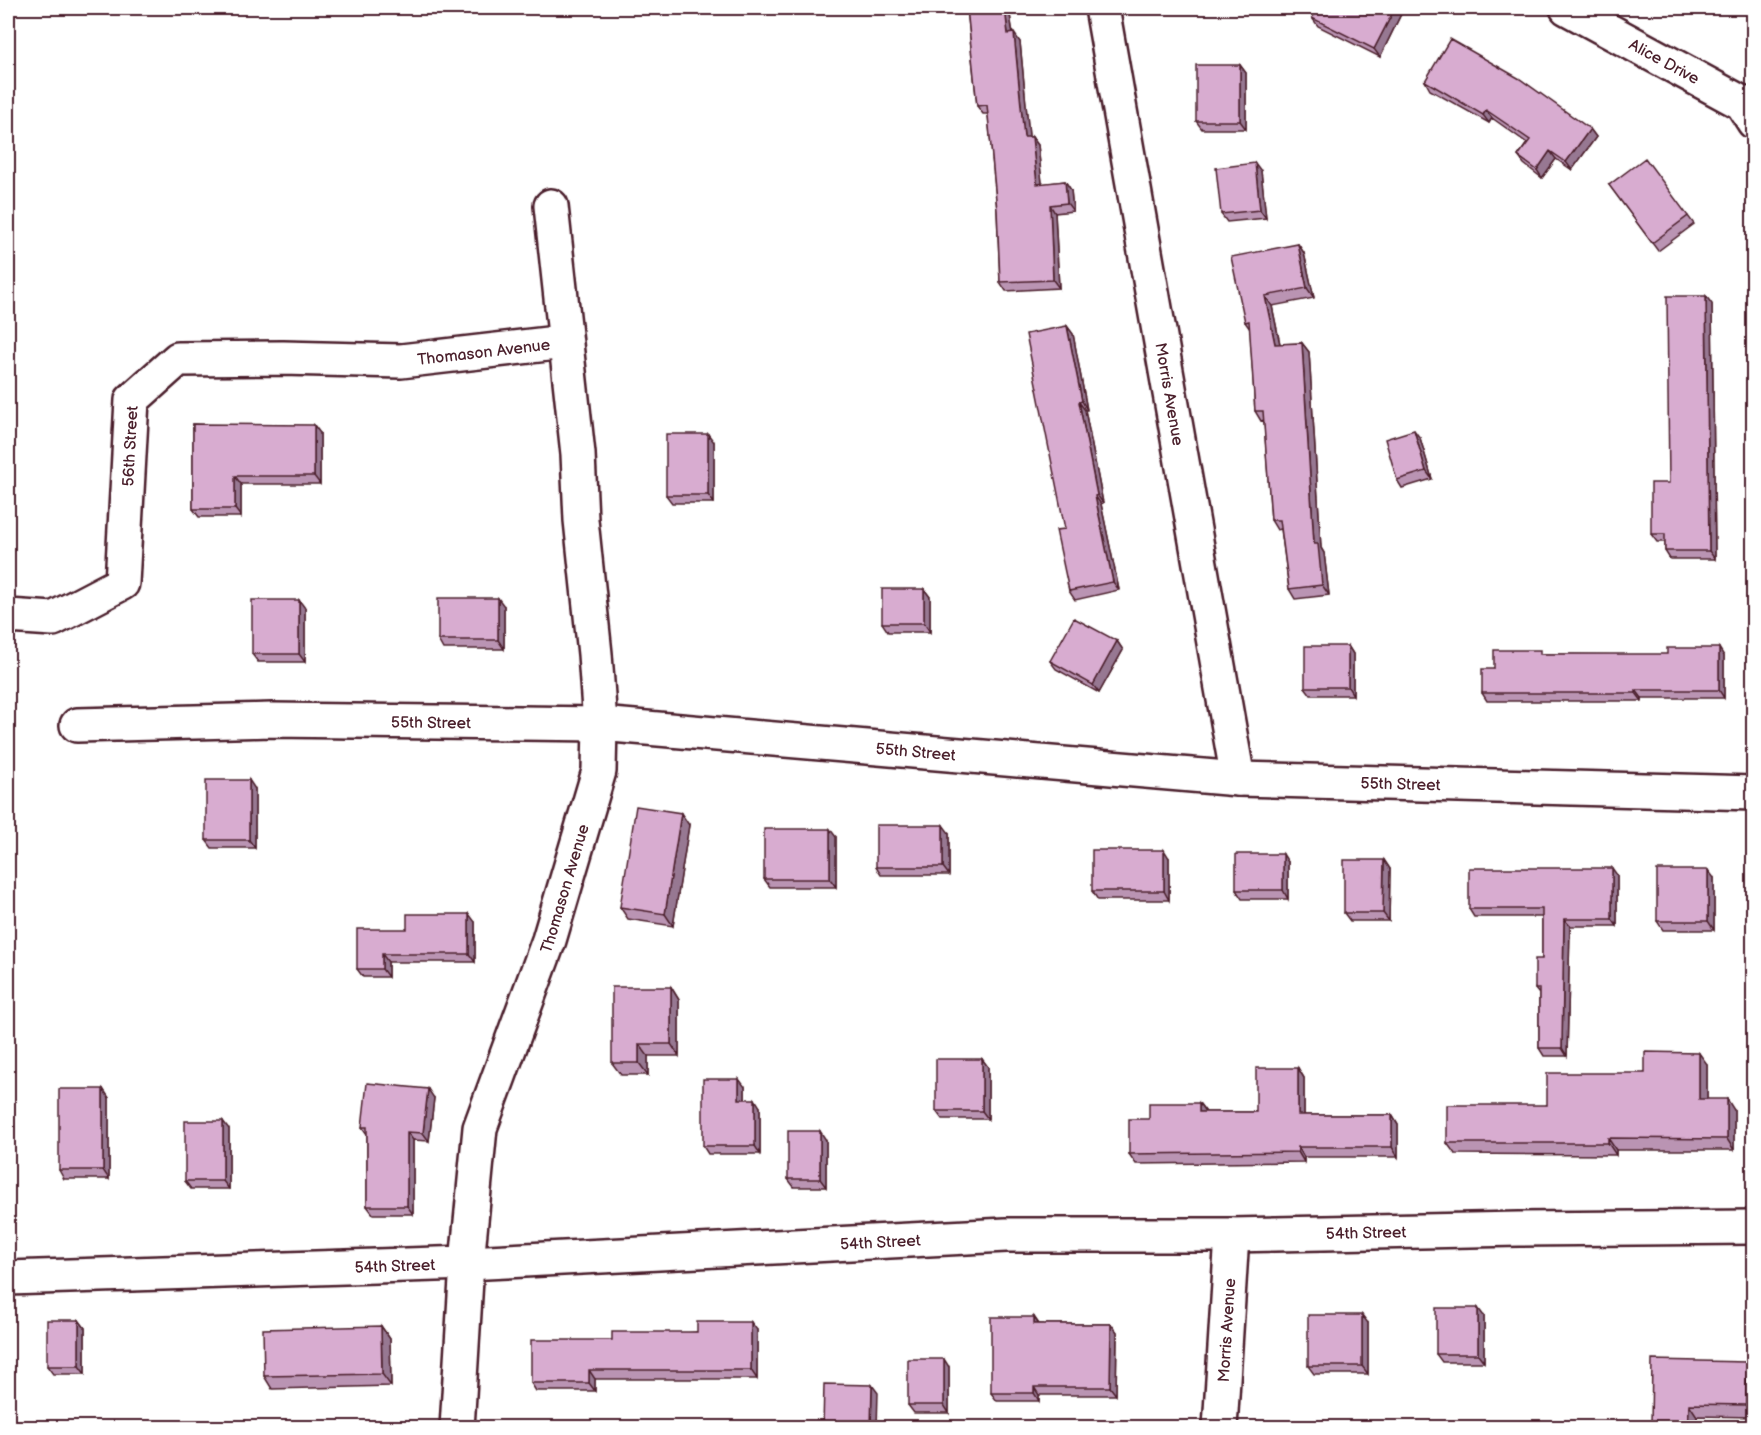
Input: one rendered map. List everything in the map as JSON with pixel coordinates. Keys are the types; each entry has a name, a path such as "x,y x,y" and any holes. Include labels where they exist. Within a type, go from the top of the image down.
{"street":[{"name":"Morris Avenue","path":"1102,8 1238,779"},
{"name":"Alice Drive","path":"1567,8 1742,104 1754,122"},
{"name":"Thomason Avenue","path":"457,1428 467,1263 480,1128 549,940 598,771 600,724 581,520 578,454 550,206"},
{"name":"Thomason Avenue","path":"401,361 565,342"},
{"name":"56th Street","path":"8,616 53,619 122,583 132,400 178,359 283,358 401,361"},
{"name":"55th Street","path":"77,725 272,720 600,724 1238,779 1754,793"},
{"name":"54th Street","path":"8,1278 467,1263 1006,1235 1232,1235 1754,1227"},
{"name":"Morris Avenue","path":"1220,1428 1232,1235"}],"building":[{"path":"967,8 1005,8 1008,34 1014,33 1024,137 1032,137 1037,184 1065,181 1067,203 1050,205 1053,280 1000,282 997,210 987,105 977,106"},
{"path":"1318,8 1395,8 1374,49 1312,18"},
{"path":"1450,39 1520,79 1590,129 1566,162 1550,151 1537,170 1518,156 1530,140 1486,110 1483,115 1425,81"},
{"path":"1196,65 1240,65 1240,121 1196,121"},
{"path":"1645,158 1688,216 1652,243 1609,185"},
{"path":"1255,163 1260,210 1221,214 1216,168"},
{"path":"1298,244 1307,288 1265,296 1275,344 1302,343 1314,544 1318,544 1322,585 1289,589 1280,520 1271,520 1263,411 1255,411 1249,321 1245,322 1231,257"},
{"path":"1667,296 1706,296 1709,551 1665,551 1665,534 1651,534 1651,483 1669,483"},
{"path":"1067,326 1082,401 1079,402 1097,495 1095,496 1113,582 1069,591 1056,530 1065,529 1026,334"},
{"path":"193,424 314,425 314,476 235,476 235,509 193,509"},
{"path":"1414,430 1426,471 1397,480 1385,439"},
{"path":"666,434 708,434 708,495 666,495"},
{"path":"882,589 924,589 924,623 882,623"},
{"path":"438,598 498,598 498,640 438,640"},
{"path":"252,600 299,600 299,654 252,654"},
{"path":"1074,618 1117,641 1093,685 1050,661"},
{"path":"1305,646 1348,646 1348,687 1305,687"},
{"path":"1667,648 1719,648 1719,690 1636,690 1636,693 1482,693 1482,669 1494,669 1494,650 1540,650 1540,654 1667,654"},
{"path":"206,780 249,780 249,840 206,840"},
{"path":"636,806 681,813 665,914 620,907"},
{"path":"876,825 943,825 943,867 876,867"},
{"path":"764,829 830,829 830,879 764,879"},
{"path":"1092,850 1164,850 1164,891 1092,891"},
{"path":"1236,854 1283,854 1283,890 1236,890"},
{"path":"1344,860 1384,860 1383,913 1344,913"},
{"path":"1469,868 1612,868 1612,919 1564,919 1562,1048 1539,1048 1539,989 1535,989 1535,959 1542,959 1542,909 1469,909"},
{"path":"1657,870 1708,870 1708,921 1657,921"},
{"path":"407,914 469,914 469,954 382,954 382,969 357,969 357,929 407,929"},
{"path":"612,987 671,987 671,1044 639,1044 639,1063 612,1063"},
{"path":"1645,1052 1699,1053 1699,1099 1727,1099 1727,1139 1608,1138 1608,1143 1447,1143 1447,1105 1547,1105 1547,1073 1645,1073"},
{"path":"936,1059 982,1059 982,1111 936,1111"},
{"path":"1256,1068 1298,1068 1298,1115 1392,1115 1392,1147 1298,1147 1298,1152 1129,1154 1129,1119 1149,1119 1149,1103 1199,1103 1199,1112 1256,1112"},
{"path":"703,1079 739,1079 739,1099 755,1099 755,1146 703,1146"},
{"path":"367,1083 428,1089 423,1133 407,1132 407,1206 367,1206 367,1127 362,1127"},
{"path":"59,1089 103,1089 103,1170 59,1170"},
{"path":"185,1121 223,1121 223,1181 185,1181"},
{"path":"788,1131 820,1131 820,1179 788,1179"},
{"path":"1436,1308 1478,1308 1478,1354 1436,1354"},
{"path":"1308,1315 1362,1315 1362,1366 1308,1366"},
{"path":"991,1317 1034,1317 1034,1324 1111,1324 1110,1387 1034,1387 1034,1393 991,1393"},
{"path":"47,1320 79,1320 79,1366 47,1366"},
{"path":"697,1322 751,1322 751,1370 589,1370 589,1383 531,1383 531,1340 612,1340 612,1332 697,1332"},
{"path":"381,1326 382,1374 264,1376 263,1329"},
{"path":"908,1359 944,1359 944,1405 908,1405"},
{"path":"1652,1360 1747,1362 1746,1405 1689,1404 1688,1426 1651,1425"},
{"path":"824,1384 872,1385 871,1428 823,1428"}]}
